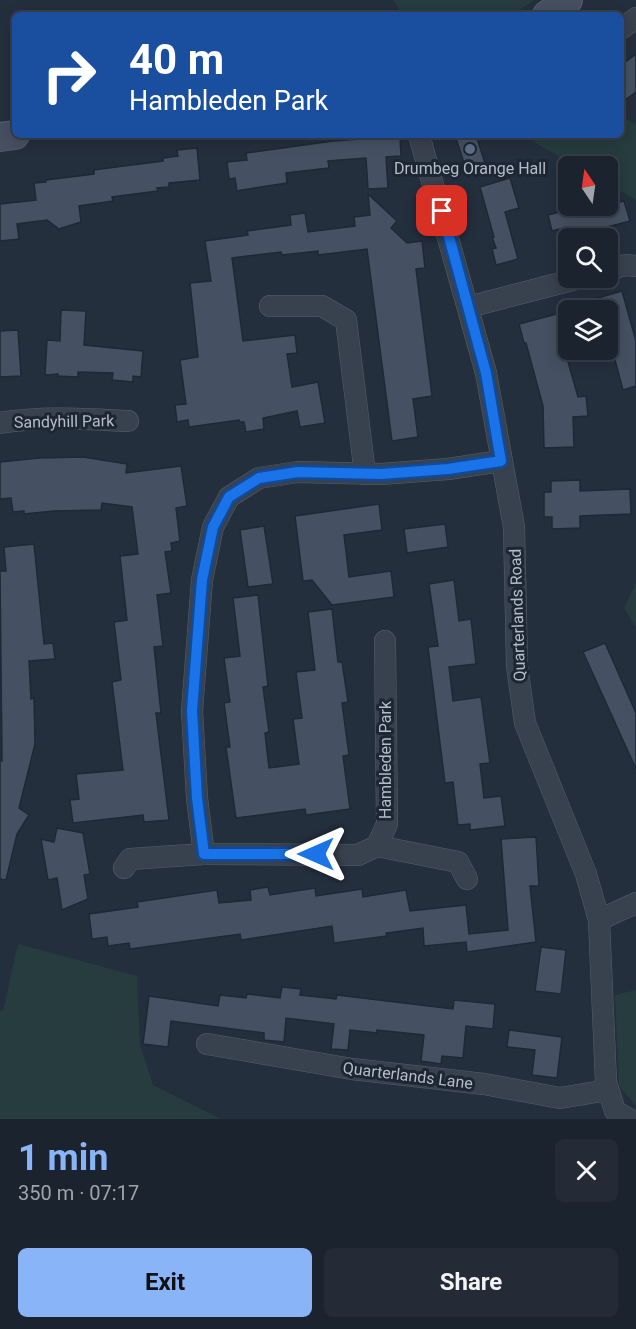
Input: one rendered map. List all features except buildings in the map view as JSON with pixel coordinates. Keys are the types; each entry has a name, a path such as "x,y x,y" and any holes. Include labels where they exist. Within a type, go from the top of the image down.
{"street":[{"name":"Quarterlands Road","path":"420,138 486,373 514,527 517,666 525,723 586,874 599,920 606,1082 615,1111 629,1119"},
{"path":"618,267 636,266"},
{"path":"468,307 558,284"},
{"path":"270,306 322,306 346,320 365,474"},
{"name":"Sandyhill Park","path":"0,423 21,419 68,418 128,421"},
{"path":"204,854 197,798 192,711 202,580 213,527 229,497 259,478 298,472 365,474 448,469 501,461"},
{"name":"Hambleden Park","path":"377,846 387,824 385,641"},
{"path":"124,868 130,860 204,854 358,855 377,846 458,862 467,879"},
{"path":"599,920 636,903"},
{"name":"Quarterlands Lane","path":"207,1044 352,1069 484,1084 560,1098 608,1090"}],"green space":[{"path":"393,0 534,0 516,12 401,12"},
{"path":"624,118 636,124 636,200 618,190 618,156 558,156 532,141 537,138 624,138"},
{"path":"636,583 636,627 624,608"},
{"path":"18,944 137,976 140,1045 153,1085 221,1119 0,1119 0,1011 3,1011"},
{"path":"636,990 636,1106 619,1086 615,995"}],"place":[{"name":"Drumbeg Orange Hall","path":"470,149"}],"route":[{"path":"316,854 204,854 197,798 192,711 202,580 213,527 229,497 259,478 298,472 381,474 448,469 501,461 486,373 442,211"}]}
